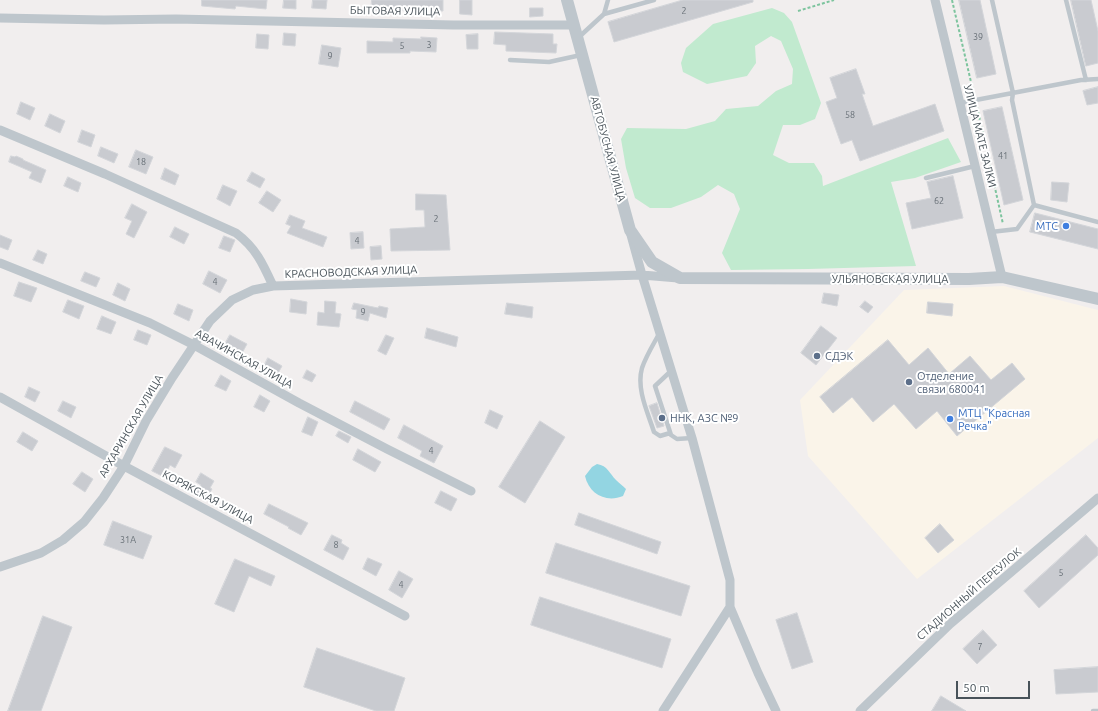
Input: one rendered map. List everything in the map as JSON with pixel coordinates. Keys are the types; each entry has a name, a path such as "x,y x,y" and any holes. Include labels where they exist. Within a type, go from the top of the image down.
{"street":[{"name":"АВТОБУСНАЯ УЛИЦА","path":"567,0 630,230 652,262 680,278"},
{"name":"УЛИЦА МАТЕ ЗАЛКИ","path":"935,0 1002,277"},
{"name":"БЫТОВАЯ УЛИЦА","path":"0,18 104,20 176,19 453,25 574,25"},
{"name":"КРАСНОВОДСКАЯ УЛИЦА","path":"0,130 105,174 236,233 246,240 255,250 262,261 273,286 642,276 680,278"},
{"path":"630,230 642,276 692,438 730,580 730,607 776,711"},
{"name":"АВАЧИНСКАЯ УЛИЦА","path":"0,263 150,323 194,345 333,421 471,491"},
{"name":"УЛЬЯНОВСКАЯ УЛИЦА","path":"680,278 969,279 1002,277 1098,298"},
{"name":"АРХАРИНСКАЯ УЛИЦА","path":"0,567 41,553 63,540 84,522 103,498 124,466 146,421 210,321 232,300 254,290 273,286"},
{"name":"КОРЯКСКАЯ УЛИЦА","path":"0,398 405,616"},
{"name":"СТАДИОННЫЙ ПЕРЕУЛОК","path":"860,711 950,624 1098,498"},
{"path":"663,711 730,607"}],"lane":[{"path":"604,14 608,0"},
{"path":"578,38 604,14 654,0"},
{"path":"991,232 1017,229 1034,205 1012,100 1013,93 992,0"},
{"path":"1066,0 1086,80"},
{"path":"510,60 549,62 583,55"},
{"path":"960,103 1098,79"},
{"path":"926,178 975,166"},
{"path":"1034,205 1098,222"},
{"path":"660,333 648,352 642,368 641,384 642,393 654,432 656,435 660,436 670,432"},
{"path":"672,370 655,386 673,438 692,438"},
{"path":"1093,711 1098,711"}],"path":[{"path":"798,11 834,0"},
{"path":"952,0 1005,230"}],"shaded area":[{"name":"МТЦ \"Красная Речка\"","path":"1004,286 1098,310 1098,438 917,579 808,456 800,400 904,290"}],"green space":[{"path":"772,8 784,13 792,22 821,103 815,119 800,125 783,125 773,155 789,163 814,163 822,176 823,186 948,138 961,162 915,178 891,182 916,266 731,270 722,253 740,209 734,194 718,185 701,197 671,208 650,208 635,198 626,168 621,139 627,128 686,129 715,121 726,109 758,106 776,91 792,84 793,69 781,41 771,36 755,46 756,63 747,76 707,84 683,72 681,63 686,48 713,24"}],"water":[{"path":"597,464 606,468 626,489 623,496 617,498 605,497 594,492 590,488 585,476 592,467"}],"building":[{"path":"202,0 267,0 266,9 236,6 235,9 202,6"},
{"path":"284,0 296,0 296,9 283,8"},
{"path":"313,0 327,0 326,9 312,8"},
{"path":"372,0 443,0 443,11 371,10"},
{"path":"460,0 472,0 472,15 460,14"},
{"path":"683,0 753,0 753,2 614,42 608,22"},
{"path":"959,0 980,0 996,74 977,78"},
{"path":"1071,0 1091,0 1098,31 1098,63 1086,66"},
{"path":"530,8 543,8 543,16 530,17"},
{"path":"495,32 553,34 553,44 557,44 556,53 506,51 506,45 494,44"},
{"path":"284,33 296,34 295,46 283,45"},
{"path":"257,34 269,35 268,49 256,48"},
{"path":"478,34 478,49 467,49 466,35"},
{"path":"421,37 437,38 436,52 410,51 410,53 367,53 367,41 393,42 393,38 421,39"},
{"path":"322,45 341,48 338,67 319,64"},
{"path":"856,69 865,94 862,94 873,126 935,104 944,131 860,161 852,140 841,144 826,102 837,98 830,78"},
{"path":"1098,87 1098,103 1087,105 1083,91"},
{"path":"21,102 35,108 30,120 17,114"},
{"path":"1002,107 1023,200 1004,205 983,111"},
{"path":"50,114 65,121 60,133 45,126"},
{"path":"82,130 95,135 91,147 78,142"},
{"path":"101,147 118,154 114,163 98,156"},
{"path":"136,150 153,157 146,174 129,167"},
{"path":"11,156 16,156 46,170 41,183 29,178 32,172 9,162"},
{"path":"165,168 179,175 175,185 161,179"},
{"path":"252,172 265,179 260,188 247,181"},
{"path":"953,176 963,218 912,229 906,203 931,198 927,182"},
{"path":"68,177 81,183 78,192 64,186"},
{"path":"1052,182 1069,183 1067,202 1051,200"},
{"path":"223,185 237,191 230,206 217,199"},
{"path":"267,191 281,200 273,212 259,203"},
{"path":"416,194 446,195 450,250 391,251 390,229 425,227 424,210 416,210"},
{"path":"132,204 147,212 134,238 126,234 132,221 125,218"},
{"path":"1035,213 1098,229 1098,249 1030,232"},
{"path":"290,215 305,221 302,228 327,237 323,247 287,233 291,226 286,224"},
{"path":"175,227 189,234 184,244 170,237"},
{"path":"363,232 364,248 351,249 350,233"},
{"path":"0,235 12,240 8,250 0,247"},
{"path":"224,236 235,240 230,252 219,248"},
{"path":"381,246 382,259 371,260 370,247"},
{"path":"38,250 47,254 43,264 33,260"},
{"path":"209,271 227,280 220,293 203,284"},
{"path":"85,272 100,278 96,287 81,281"},
{"path":"19,282 37,288 31,302 14,296"},
{"path":"118,283 130,289 125,301 113,295"},
{"path":"824,293 839,295 837,306 822,303"},
{"path":"291,299 307,302 306,314 290,312"},
{"path":"68,300 84,306 79,319 63,312"},
{"path":"325,301 336,302 335,313 341,314 339,327 317,325 318,312 324,313"},
{"path":"865,301 873,307 868,313 860,307"},
{"path":"928,302 953,304 952,316 927,313"},
{"path":"354,303 378,308 379,306 388,308 386,318 370,313 368,321 356,318 357,310 352,309"},
{"path":"507,303 533,307 532,318 505,314"},
{"path":"178,304 193,310 189,321 174,314"},
{"path":"102,316 116,322 111,334 97,329"},
{"path":"821,326 837,338 816,365 801,353"},
{"path":"427,328 458,337 456,347 425,338"},
{"path":"138,330 151,335 147,345 134,340"},
{"path":"230,335 247,344 241,355 224,346"},
{"path":"386,335 394,338 386,355 378,351"},
{"path":"888,340 909,365 928,348 949,374 970,356 991,380 1012,363 1025,379 957,436 937,411 916,429 894,404 873,422 852,397 833,413 820,397"},
{"path":"268,358 282,366 277,375 263,368"},
{"path":"307,370 316,375 312,382 303,378"},
{"path":"221,375 231,381 226,391 215,386"},
{"path":"29,387 40,392 35,402 25,397"},
{"path":"260,395 270,401 264,412 254,407"},
{"path":"63,401 76,407 71,418 58,411"},
{"path":"355,401 390,419 384,430 350,412"},
{"path":"657,403 664,426 657,428 649,406"},
{"path":"490,410 503,416 497,429 485,423"},
{"path":"308,417 318,422 312,436 302,432"},
{"path":"540,421 565,437 525,503 499,487"},
{"path":"404,425 443,446 434,463 420,456 422,451 398,438"},
{"path":"339,431 351,437 348,443 336,436"},
{"path":"23,432 38,441 32,451 17,442"},
{"path":"165,447 182,455 175,468 170,465 164,477 152,471"},
{"path":"358,449 381,462 375,472 353,460"},
{"path":"82,472 93,479 85,492 73,484"},
{"path":"201,473 214,481 210,488 212,489 205,501 195,495 201,485 196,482"},
{"path":"441,491 457,499 451,511 435,503"},
{"path":"269,504 308,523 301,535 264,514"},
{"path":"579,513 661,542 657,554 575,525"},
{"path":"113,521 152,536 143,559 104,545"},
{"path":"940,524 954,540 938,553 925,538"},
{"path":"332,535 342,540 341,543 349,548 343,560 324,550"},
{"path":"1086,535 1098,548 1098,555 1039,608 1024,591"},
{"path":"556,543 690,586 681,616 546,573"},
{"path":"368,558 382,564 376,576 363,569"},
{"path":"235,559 275,576 271,586 249,576 234,612 215,604"},
{"path":"399,571 413,579 402,598 389,590"},
{"path":"540,597 671,639 662,668 531,625"},
{"path":"797,613 813,662 792,669 776,620"},
{"path":"43,616 72,627 41,711 8,711"},
{"path":"983,630 997,645 977,664 963,649"},
{"path":"317,648 405,678 394,711 376,711 304,687"},
{"path":"1098,667 1098,692 1056,694 1054,670"},
{"path":"941,696 966,711 932,711"}],"place":[{"name":"МТС","path":"1066,226"},
{"name":"СДЭК","path":"817,356"},
{"name":"Отделение связи 680041","path":"909,382"},
{"name":"ННК, АЗС №9","path":"662,418"},
{"name":"МТЦ \"Красная Речка\"","path":"950,419"}]}
